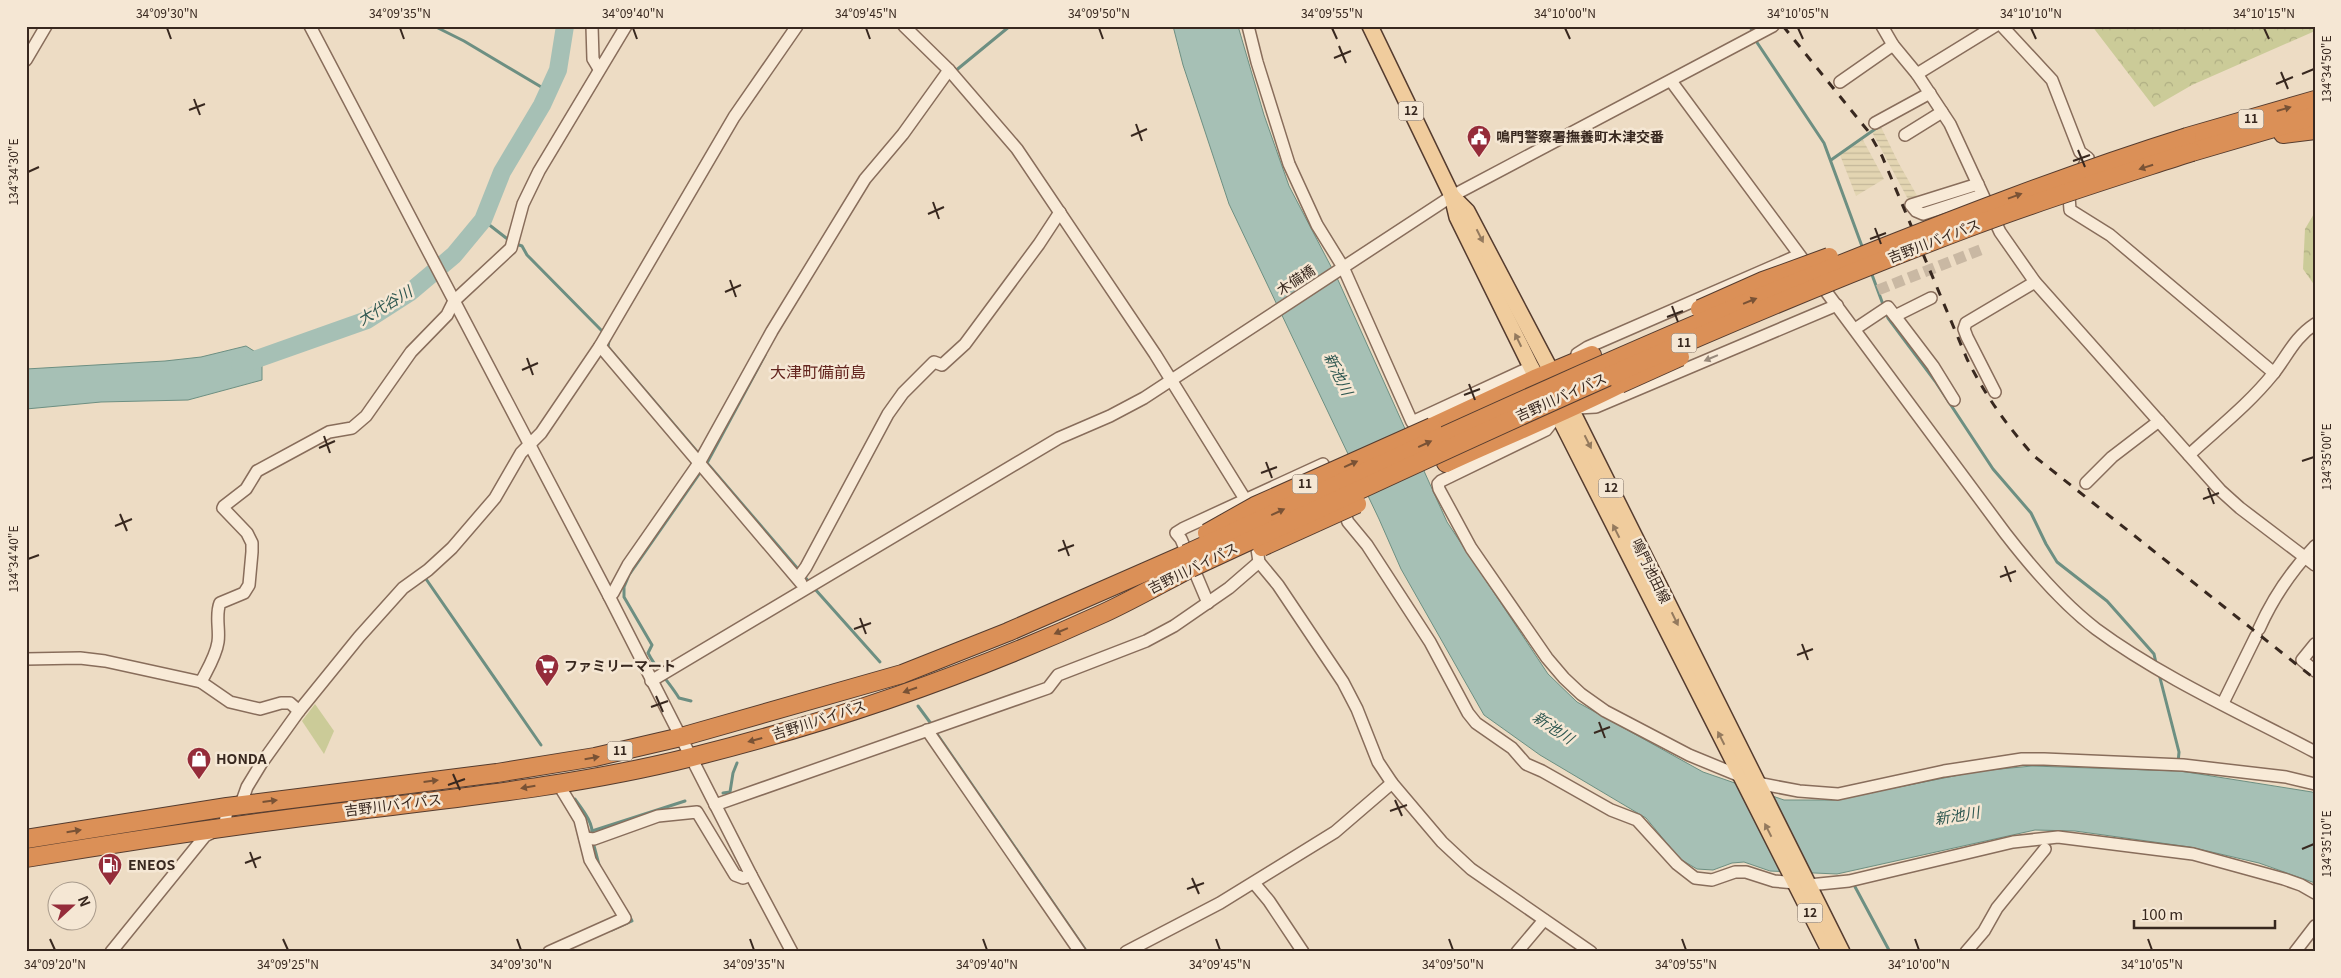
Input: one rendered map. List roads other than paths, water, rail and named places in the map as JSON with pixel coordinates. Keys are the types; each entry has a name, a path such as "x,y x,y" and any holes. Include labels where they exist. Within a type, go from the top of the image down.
{"highway":[{"name":"吉野川バイパス","path":"2190,145 2315,100"},
{"name":"吉野川バイパス","path":"26,858 225,826 501,792 598,776 691,757 794,729 934,682 1106,612 1188,561 1601,364 1705,319 1967,220 2108,162 2190,145 2232,140 2315,116"},
{"path":"2232,140 2315,130"},
{"path":"1540,372 1592,355 1763,281 1913,225 1939,218 1967,220"},
{"path":"1188,561 1292,535 1534,422 1564,412 1620,384 1777,314 1938,247 1967,220"},
{"name":"11","path":"1188,561 1255,506 1432,427 1540,372"},
{"name":"吉野川バイパス","path":"26,839 227,807 497,773 595,757 681,737 902,674 1008,632 1148,570 1188,561"}],"main road":[{"name":"鳴門池田線","path":"1370,26 1452,196 1467,211 1540,372 1564,412 1800,879 1842,952"},
{"name":"鳴門池田線","path":"1800,879 1830,952"}],"street":[{"path":"26,60 46,26"},
{"path":"310,26 609,596 751,876 792,952"},
{"path":"592,26 592,59 599,69"},
{"path":"201,682 218,645 220,628 217,610 220,603 244,594 249,585 252,543 246,533 223,508 224,506 246,489 257,471 329,432 352,428 366,416 411,352 448,315 452,297 498,263 511,248 523,204 539,171 626,26"},
{"path":"111,952 205,836 225,826 227,807 242,801 247,787 299,711 359,637 403,588 428,570 452,548 489,505 529,443 541,433 600,346 734,117 797,26"},
{"path":"904,26 949,70 1017,149 1170,379 1245,499 1250,514 1259,562 1278,586 1343,682 1357,709 1378,762 1392,783 1427,826 1471,869 1591,952"},
{"path":"1248,26 1289,164 1317,225 1341,268 1412,422 1540,372 1588,348 1799,255"},
{"name":"木備橋","path":"651,681 1059,438 1110,416 1144,398 1170,379 1452,196 1773,26"},
{"path":"1882,26 1893,45 1917,74 1942,112 1974,173 2000,232 2035,282 2220,490 2240,508 2315,565"},
{"path":"1917,74 1995,26"},
{"path":"2002,26 2052,80 2080,152 2088,158 2069,196 2070,210 2110,235 2274,373"},
{"path":"1840,82 1893,45"},
{"path":"609,596 613,593 628,565 699,463 772,332 865,179 903,134 949,70"},
{"path":"1671,81 2033,569 2096,628 2145,661 2315,752"},
{"path":"1875,123 1930,93"},
{"path":"1905,135 1942,112"},
{"path":"1980,190 1924,214 1916,211 1911,205 1980,190"},
{"path":"798,578 806,567 888,414 903,394 934,362 942,364 965,344 1040,244 1060,212"},
{"path":"1994,392 1966,337 1964,329 1966,323 2035,282"},
{"path":"1895,316 1931,298"},
{"path":"1837,304 1596,407 1564,412 1546,430 1438,484 1471,548 1547,658 1564,678 1581,694 1605,711 1689,755 1750,782 1799,791 1838,794 1935,773 2000,762 2044,759 2183,765 2286,777 2315,784"},
{"path":"1855,329 1888,307 1932,366 1954,400"},
{"path":"2189,455 2255,394 2274,373 2287,351 2303,332 2315,324"},
{"path":"600,346 798,578 804,589"},
{"path":"2086,483 2112,457 2159,421"},
{"path":"1208,603 1181,539 1176,533 1245,499 1324,464 1348,522 1367,545 1430,642 1468,713 1476,723 1512,748 1526,764 1542,770 1611,810 1637,820 1678,864 1695,878 1712,880 1735,872 1746,872 1774,881 1800,879 1850,881 2013,842 2058,837 2193,854 2301,884 2315,893"},
{"path":"2223,703 2267,611 2304,557 2315,546"},
{"path":"715,805 1048,688 1058,675 1146,640 1208,603 1259,562"},
{"path":"2315,644 2302,660 2315,670"},
{"path":"26,659 80,658 105,661 201,682 230,702 243,706 260,709 281,703 290,703 299,711"},
{"path":"927,730 1080,952"},
{"path":"549,952 625,918 590,860 589,838 558,782"},
{"path":"1126,952 1254,883 1281,864 1335,832 1392,783"},
{"path":"589,838 658,816 697,812 735,875 743,878 751,876"},
{"path":"1966,952 1984,931 1997,908 2045,849"},
{"path":"1254,883 1269,901 1303,952"},
{"path":"1517,952 1544,920"},
{"path":"2294,952 2315,926"}],"water":[{"name":"新池川","path":"1173,26 1238,26 1264,115 1289,186 1338,280 1447,522 1548,674 1577,702 1703,772 1784,800 1834,800 1979,771 2032,766 2180,771 2312,792 2315,793 2315,883 2259,863 2190,847 2075,831 2035,830 1837,874 1770,871 1744,862 1732,863 1713,870 1697,869 1680,859 1646,818 1540,755 1484,715 1401,569 1229,204 1183,65"},
{"path":"246,346 262,356 262,380 188,400 101,402 26,409 26,369 165,361 201,357"}],"waterway":[{"path":"434,26 464,41 548,91"},
{"name":"大代谷川","path":"240,365 367,320 409,293 454,255 483,220 502,172 542,105 558,70 565,26"},
{"path":"954,72 1010,26"},
{"path":"1750,26 1756,41 1824,143 1863,249"},
{"path":"1831,160 1878,127"},
{"path":"483,220 510,241"},
{"path":"516,244 522,246 527,255 604,333"},
{"path":"1871,272 1888,318 1935,381 1993,469 2031,513 2057,562 2107,601 2154,654 2156,663"},
{"path":"609,340 608,347 700,455"},
{"path":"765,355 707,463 810,583"},
{"path":"691,701 679,698 651,659 648,653 652,645 624,597 624,587 629,575 702,470"},
{"path":"426,579 541,745"},
{"path":"814,588 880,662"},
{"path":"2159,674 2179,752 2178,763"},
{"path":"918,706 932,725"},
{"path":"935,731 1087,952"},
{"path":"723,793 730,792 733,773 737,763"},
{"path":"575,799 589,821 592,836"},
{"path":"592,831 685,801"},
{"path":"593,842 599,865"},
{"path":"1853,883 1890,952"},
{"path":"612,930 632,921 629,915"}],"tunnel":[{"path":"1878,290 1983,249"}],"railway":[{"path":"1783,26 1868,131 1882,156 1967,359 1989,398 2015,433 2034,456 2315,679"}],"place":[{"name":"鳴門警察署撫養町木津交番","path":"1479,158"},
{"name":"ファミリーマート","path":"547,687"},
{"name":"HONDA","path":"199,780"},
{"name":"ENEOS","path":"110,886"}],"district":[{"name":"大津町備前島","path":"818,372"}]}
